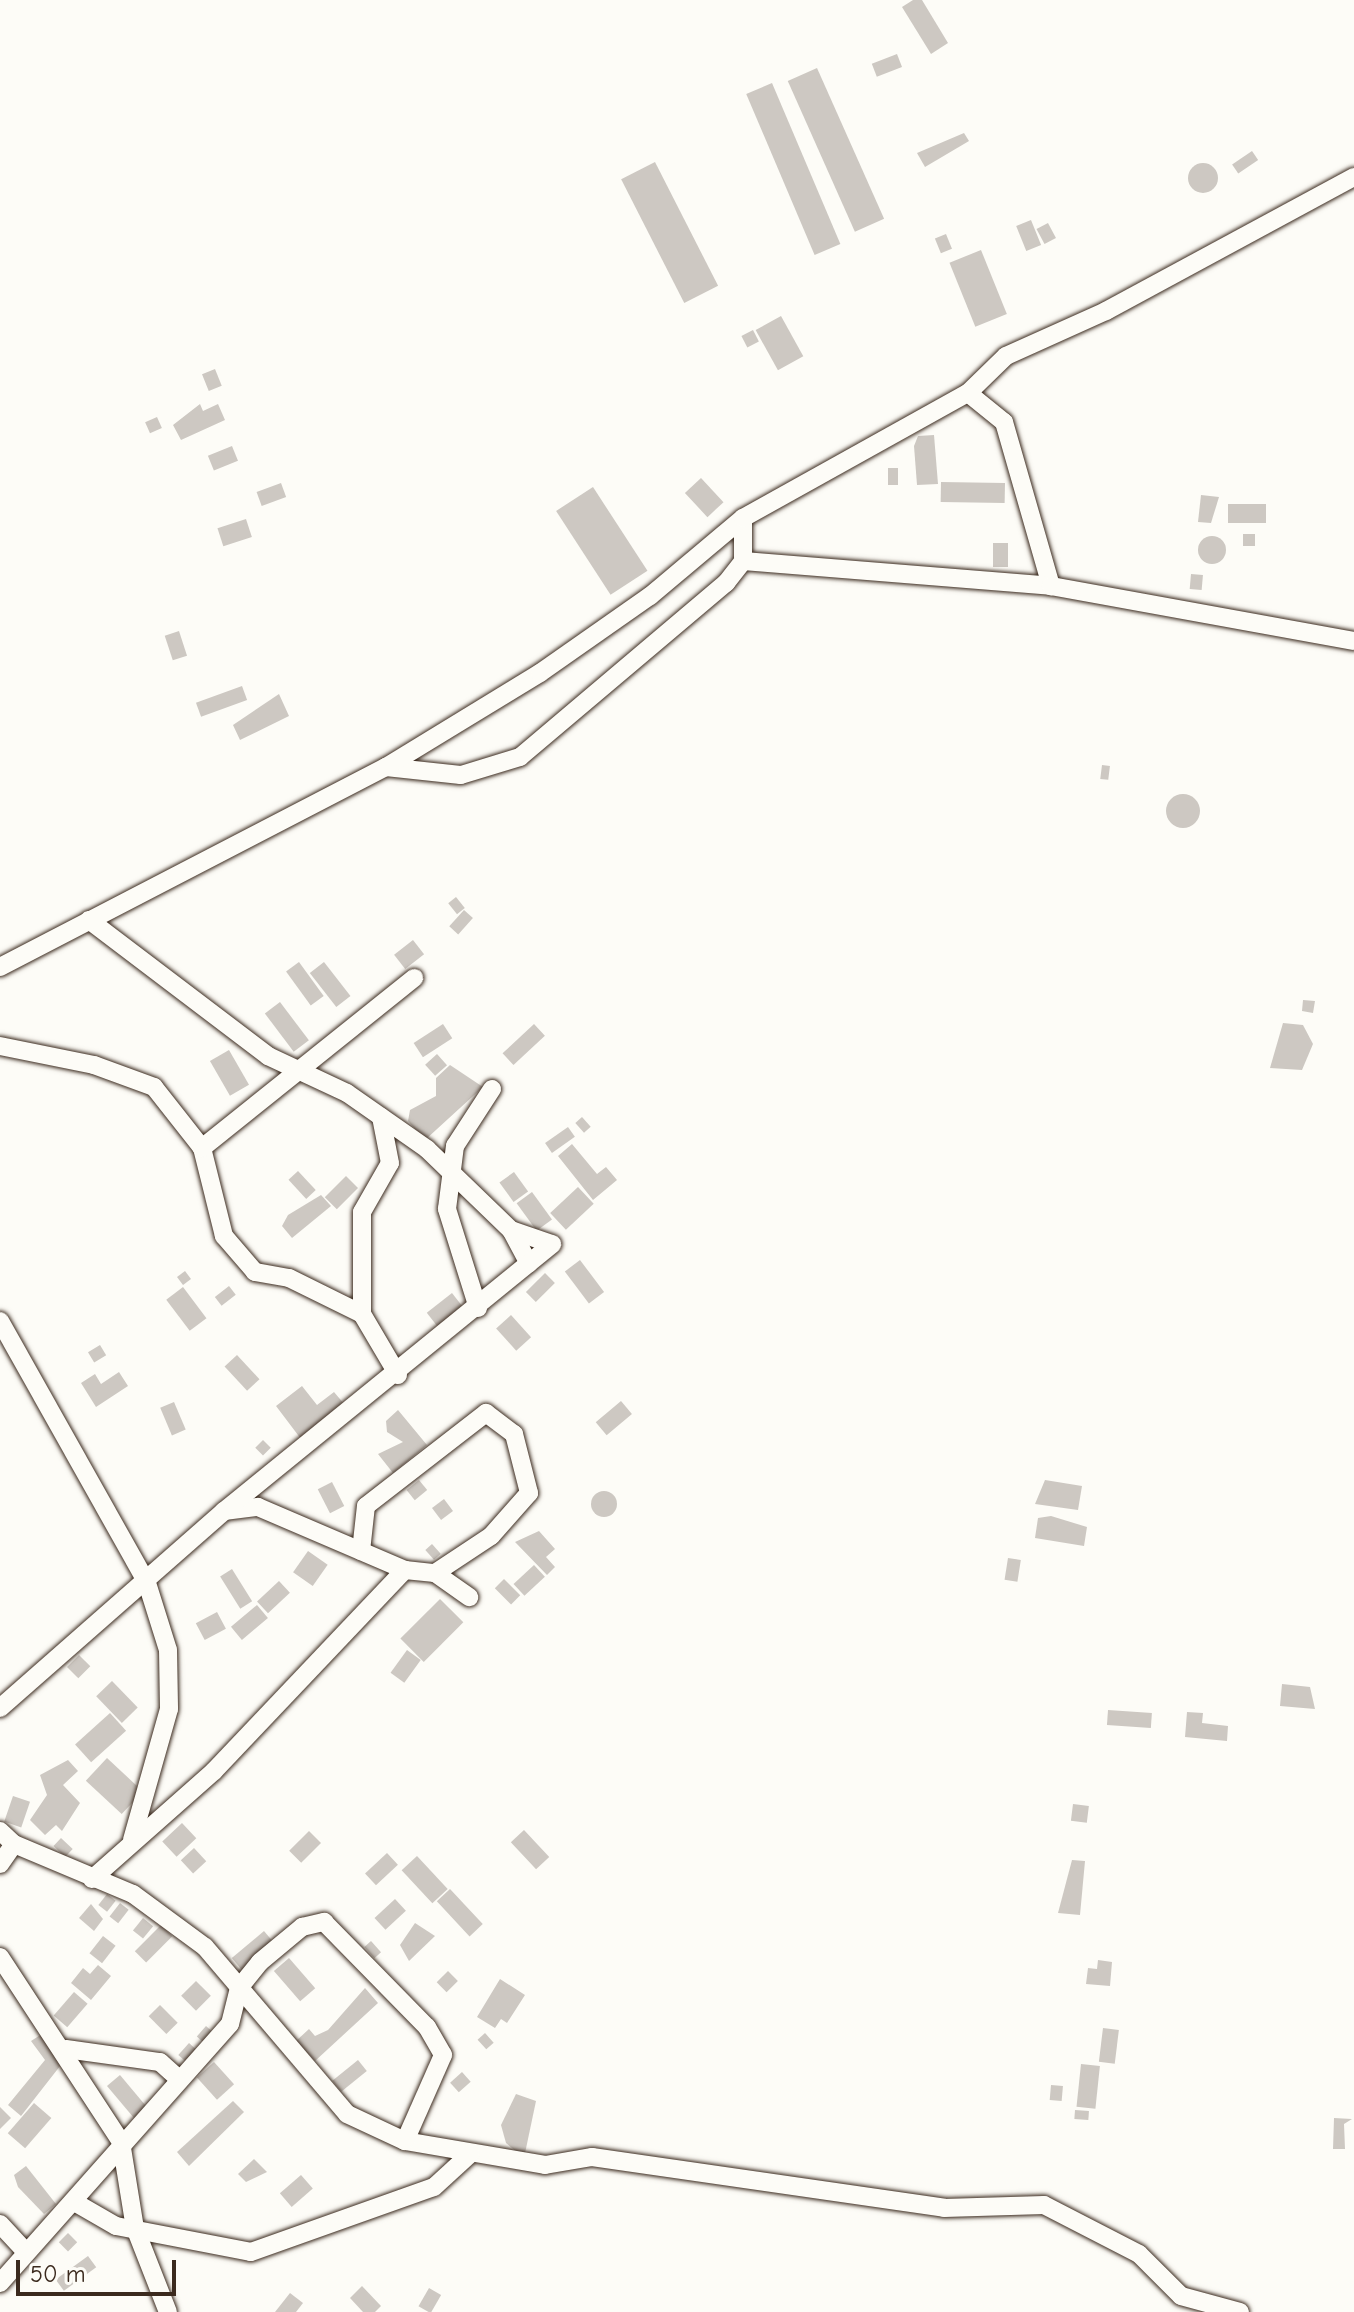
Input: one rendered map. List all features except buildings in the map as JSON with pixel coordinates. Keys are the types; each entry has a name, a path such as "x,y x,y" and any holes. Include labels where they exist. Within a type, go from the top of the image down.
{"street":[{"path":"0,967 386,767 553,664 743,518 968,393 1006,356 1106,311 1354,177"},
{"path":"968,393 1004,422 1051,586"},
{"path":"386,767 461,775 520,757 726,583 743,561 743,518"},
{"path":"743,561 1051,586 1354,641"},
{"path":"89,920 268,1056 301,1067 381,1117 451,1169 511,1230 529,1264"},
{"path":"202,1148 414,978"},
{"path":"0,1046 94,1065 154,1087 202,1148 224,1236 255,1272 289,1278 362,1314"},
{"path":"478,1308 447,1209 455,1146 492,1089"},
{"path":"381,1117 390,1163 362,1212 362,1314 398,1375"},
{"path":"0,1708 147,1583 224,1511 398,1375 552,1244 511,1230"},
{"path":"0,1321 147,1583 168,1650 169,1709 132,1840"},
{"path":"361,1551 366,1506 486,1413 514,1434 529,1493 491,1536 435,1573"},
{"path":"224,1511 258,1507 405,1570 435,1573 469,1597"},
{"path":"92,1879 132,1840 214,1771 405,1570"},
{"path":"0,1864 7,1837 92,1879 133,1894 193,1938 347,2114 405,2141 545,2165 592,2157 944,2208 1044,2205 1139,2254 1181,2296 1240,2312"},
{"path":"0,2283 26,2252 76,2203 121,2142 148,2122 178,2078 230,2024 239,1988 302,1927 324,1922 427,2027 443,2055 405,2141"},
{"path":"0,1957 66,2049 121,2142 135,2228 168,2312"},
{"path":"66,2049 160,2062 178,2078"},
{"path":"76,2203 116,2226 251,2252 434,2187 470,2154"},
{"path":"0,2224 26,2252"}]}
